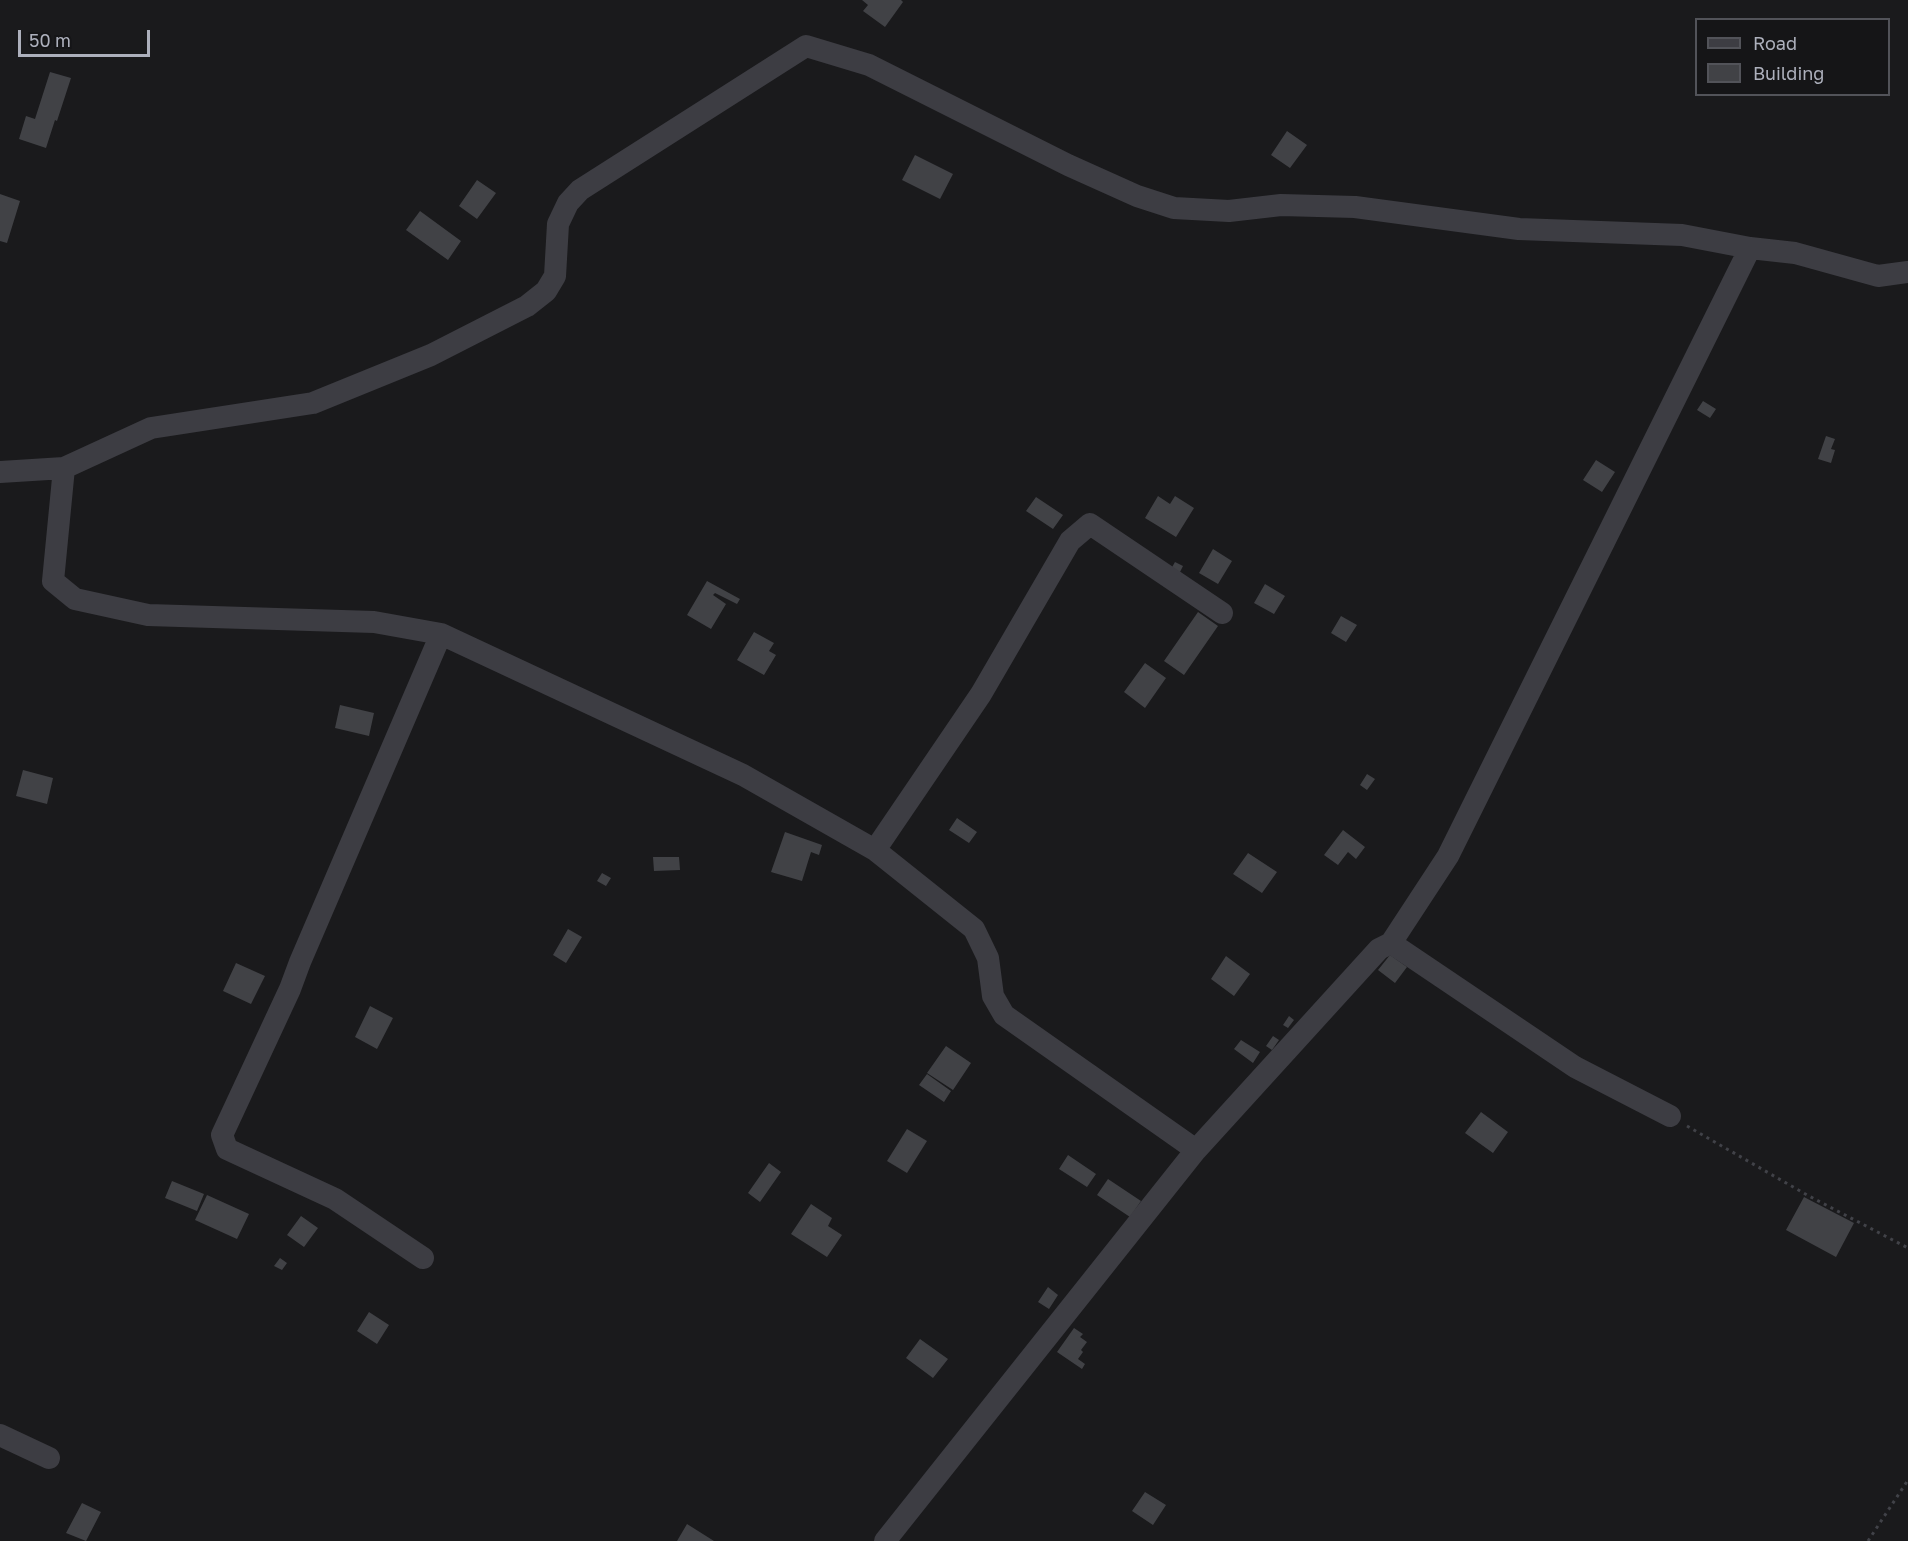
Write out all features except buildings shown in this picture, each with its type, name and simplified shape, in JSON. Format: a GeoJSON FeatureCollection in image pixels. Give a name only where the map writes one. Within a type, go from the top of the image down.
{"type":"FeatureCollection","features":[{"type":"Feature","properties":{"kind":"street"},"geometry":{"type":"LineString","coordinates":[[0,472],[64,468],[151,428],[313,403],[431,354],[527,306],[546,291],[555,276],[558,224],[568,203],[580,190],[806,46],[869,65],[1068,165],[1137,196],[1174,208],[1229,211],[1281,206],[1355,207],[1519,229],[1682,235],[1750,248],[1795,253],[1878,276],[1908,272]]}},
{"type":"Feature","properties":{"kind":"street"},"geometry":{"type":"LineString","coordinates":[[885,1541],[1196,1150],[1380,949],[1391,943],[1448,856],[1750,248]]}},
{"type":"Feature","properties":{"kind":"street"},"geometry":{"type":"LineString","coordinates":[[64,468],[53,581],[75,599],[148,615],[374,622],[441,634],[743,775],[875,850],[974,929],[988,958],[993,996],[1004,1015],[1196,1150]]}},
{"type":"Feature","properties":{"kind":"street"},"geometry":{"type":"LineString","coordinates":[[875,850],[981,694],[1070,540],[1090,524],[1222,613]]}},
{"type":"Feature","properties":{"kind":"street"},"geometry":{"type":"LineString","coordinates":[[423,1258],[335,1199],[227,1149],[222,1135],[290,989],[304,951],[441,634]]}},
{"type":"Feature","properties":{"kind":"street"},"geometry":{"type":"LineString","coordinates":[[1391,943],[1575,1067],[1670,1116]]}},
{"type":"Feature","properties":{"kind":"street"},"geometry":{"type":"LineString","coordinates":[[0,1435],[49,1458]]}},
{"type":"Feature","properties":{"kind":"path"},"geometry":{"type":"LineString","coordinates":[[1670,1116],[1807,1195],[1908,1248]]}},
{"type":"Feature","properties":{"kind":"path"},"geometry":{"type":"LineString","coordinates":[[1868,1541],[1908,1480]]}}]}
